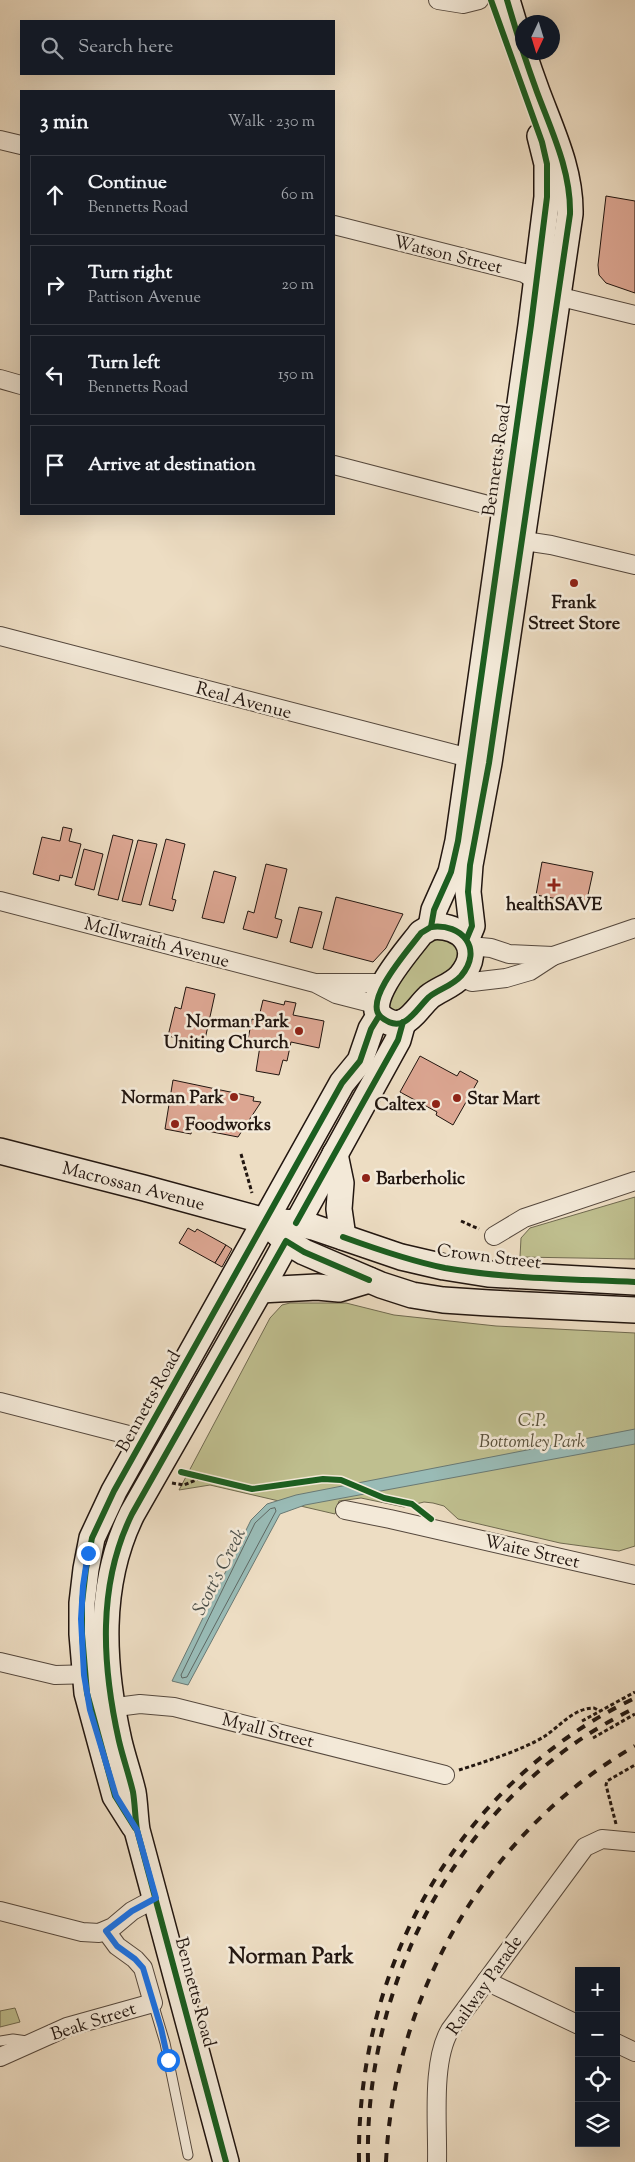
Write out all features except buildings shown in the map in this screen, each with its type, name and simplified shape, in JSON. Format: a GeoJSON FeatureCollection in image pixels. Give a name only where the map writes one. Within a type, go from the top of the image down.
{"type":"FeatureCollection","features":[{"type":"Feature","properties":{"kind":"main road","name":"Bennetts Road"},"geometry":{"type":"LineString","coordinates":[[460,977],[469,960],[468,942],[472,926],[468,879],[479,761],[511,539],[536,279],[547,197],[545,153],[491,0]]}},
{"type":"Feature","properties":{"kind":"main road","name":"Bennetts Road"},"geometry":{"type":"LineString","coordinates":[[507,0],[522,52],[563,162],[568,182],[570,214],[557,295],[514,512]]}},
{"type":"Feature","properties":{"kind":"main road","name":"Bennetts Road"},"geometry":{"type":"LineString","coordinates":[[431,927],[434,910],[445,888],[455,857],[479,761]]}},
{"type":"Feature","properties":{"kind":"main road"},"geometry":{"type":"LineString","coordinates":[[460,977],[451,985],[432,995],[412,1017],[385,1006],[421,933],[431,927],[450,928],[468,942]]}},
{"type":"Feature","properties":{"kind":"main road","name":"Bennetts Road"},"geometry":{"type":"LineString","coordinates":[[96,1674],[112,1568],[123,1532],[183,1421],[260,1290],[398,1040],[385,1006]]}},
{"type":"Feature","properties":{"kind":"main road","name":"Bennetts Road"},"geometry":{"type":"LineString","coordinates":[[226,2162],[137,1830],[116,1796],[82,1603],[88,1553],[97,1524],[342,1083],[360,1061],[372,1030],[385,1006]]}},
{"type":"Feature","properties":{"kind":"main road","name":"Macrossan Avenue"},"geometry":{"type":"LineString","coordinates":[[0,1151],[265,1221]]}},
{"type":"Feature","properties":{"kind":"main road"},"geometry":{"type":"LineString","coordinates":[[335,1154],[341,1183],[339,1210],[343,1237]]}},
{"type":"Feature","properties":{"kind":"main road","name":"Crown Street"},"geometry":{"type":"LineString","coordinates":[[265,1221],[291,1232],[343,1237],[401,1257],[444,1267],[488,1274],[635,1282]]}},
{"type":"Feature","properties":{"kind":"main road","name":"Crown Street"},"geometry":{"type":"LineString","coordinates":[[291,1232],[304,1252],[369,1280],[412,1294],[442,1300],[635,1310]]}},
{"type":"Feature","properties":{"kind":"main road"},"geometry":{"type":"LineString","coordinates":[[260,1290],[317,1287],[339,1289],[369,1280]]}},
{"type":"Feature","properties":{"kind":"street"},"geometry":{"type":"LineString","coordinates":[[438,0],[462,4],[478,0]]}},
{"type":"Feature","properties":{"kind":"street"},"geometry":{"type":"LineString","coordinates":[[0,140],[20,145]]}},
{"type":"Feature","properties":{"kind":"street","name":"Watson Street"},"geometry":{"type":"LineString","coordinates":[[335,225],[517,272],[536,279],[557,295]]}},
{"type":"Feature","properties":{"kind":"street"},"geometry":{"type":"LineString","coordinates":[[557,295],[635,315]]}},
{"type":"Feature","properties":{"kind":"street"},"geometry":{"type":"LineString","coordinates":[[0,379],[20,385]]}},
{"type":"Feature","properties":{"kind":"street"},"geometry":{"type":"LineString","coordinates":[[335,466],[514,512]]}},
{"type":"Feature","properties":{"kind":"street"},"geometry":{"type":"LineString","coordinates":[[511,539],[556,546],[635,565]]}},
{"type":"Feature","properties":{"kind":"street","name":"Real Avenue"},"geometry":{"type":"LineString","coordinates":[[0,636],[479,761]]}},
{"type":"Feature","properties":{"kind":"street","name":"McIlwraith Avenue"},"geometry":{"type":"LineString","coordinates":[[0,901],[315,984],[336,994],[385,1006]]}},
{"type":"Feature","properties":{"kind":"street"},"geometry":{"type":"LineString","coordinates":[[460,977],[472,982],[506,978],[530,971],[553,956],[635,928]]}},
{"type":"Feature","properties":{"kind":"street"},"geometry":{"type":"LineString","coordinates":[[468,942],[509,954],[553,956]]}},
{"type":"Feature","properties":{"kind":"street"},"geometry":{"type":"LineString","coordinates":[[494,1236],[524,1218],[635,1181]]}},
{"type":"Feature","properties":{"kind":"street"},"geometry":{"type":"LineString","coordinates":[[0,1402],[144,1439]]}},
{"type":"Feature","properties":{"kind":"street","name":"Waite Street"},"geometry":{"type":"LineString","coordinates":[[345,1510],[430,1523],[635,1575]]}},
{"type":"Feature","properties":{"kind":"street"},"geometry":{"type":"LineString","coordinates":[[0,1662],[55,1675],[96,1674]]}},
{"type":"Feature","properties":{"kind":"street","name":"Myall Street"},"geometry":{"type":"LineString","coordinates":[[101,1708],[152,1704],[174,1707],[445,1774]]}},
{"type":"Feature","properties":{"kind":"street","name":"Railway Parade"},"geometry":{"type":"LineString","coordinates":[[437,2162],[438,2076],[441,2050],[450,2030],[580,1853],[592,1843],[602,1839],[635,1842]]}},
{"type":"Feature","properties":{"kind":"street"},"geometry":{"type":"LineString","coordinates":[[0,1911],[90,1933],[106,1931],[132,1911],[156,1898]]}},
{"type":"Feature","properties":{"kind":"street"},"geometry":{"type":"LineString","coordinates":[[106,1931],[117,1946],[135,1959],[143,1968],[153,2002]]}},
{"type":"Feature","properties":{"kind":"street"},"geometry":{"type":"LineString","coordinates":[[486,1980],[575,2023]]}},
{"type":"Feature","properties":{"kind":"street","name":"Beak Street"},"geometry":{"type":"LineString","coordinates":[[0,2057],[67,2027],[153,2002]]}},
{"type":"Feature","properties":{"kind":"street"},"geometry":{"type":"LineString","coordinates":[[620,2045],[635,2052]]}},
{"type":"Feature","properties":{"kind":"lane"},"geometry":{"type":"LineString","coordinates":[[153,2002],[165,2043],[188,2155]]}},
{"type":"Feature","properties":{"kind":"lane","name":"Beak Street"},"geometry":{"type":"LineString","coordinates":[[0,2041],[13,2039],[34,2042]]}},
{"type":"Feature","properties":{"kind":"path"},"geometry":{"type":"LineString","coordinates":[[241,1154],[252,1193]]}},
{"type":"Feature","properties":{"kind":"path"},"geometry":{"type":"LineString","coordinates":[[461,1221],[494,1236]]}},
{"type":"Feature","properties":{"kind":"path"},"geometry":{"type":"LineString","coordinates":[[181,1472],[252,1489],[323,1479],[341,1480],[384,1498]]}},
{"type":"Feature","properties":{"kind":"path"},"geometry":{"type":"LineString","coordinates":[[169,1482],[176,1485],[184,1485],[203,1477]]}},
{"type":"Feature","properties":{"kind":"path"},"geometry":{"type":"LineString","coordinates":[[582,1721],[635,1692]]}},
{"type":"Feature","properties":{"kind":"path"},"geometry":{"type":"LineString","coordinates":[[445,1774],[487,1762],[544,1737],[571,1715],[583,1710],[594,1708],[600,1711]]}},
{"type":"Feature","properties":{"kind":"path"},"geometry":{"type":"LineString","coordinates":[[593,1738],[635,1714]]}},
{"type":"Feature","properties":{"kind":"path"},"geometry":{"type":"LineString","coordinates":[[616,1825],[606,1785],[607,1781],[635,1765]]}},
{"type":"Feature","properties":{"kind":"green space"},"geometry":{"type":"Polygon","coordinates":[[[429,937],[456,941],[461,961],[408,1010],[391,1012],[385,995],[429,937]]]}},
{"type":"Feature","properties":{"kind":"green space"},"geometry":{"type":"Polygon","coordinates":[[[635,1197],[635,1259],[520,1257],[521,1238],[530,1228],[635,1197]]]}},
{"type":"Feature","properties":{"kind":"green space","name":"C.P. Bottomley Park"},"geometry":{"type":"Polygon","coordinates":[[[290,1303],[346,1303],[394,1315],[496,1326],[635,1333],[635,1546],[619,1551],[560,1543],[458,1519],[444,1506],[433,1503],[424,1502],[404,1507],[361,1498],[339,1501],[335,1514],[210,1485],[179,1490],[270,1318],[282,1305],[290,1303]]]}},
{"type":"Feature","properties":{"kind":"green space"},"geometry":{"type":"Polygon","coordinates":[[[15,2008],[20,2022],[0,2027],[0,2011],[15,2008]]]}},
{"type":"Feature","properties":{"kind":"water"},"geometry":{"type":"Polygon","coordinates":[[[635,1429],[635,1444],[305,1505],[280,1514],[188,1685],[172,1681],[251,1520],[267,1504],[296,1495],[635,1429]]]}},
{"type":"Feature","properties":{"kind":"railway"},"geometry":{"type":"LineString","coordinates":[[359,2162],[363,2090],[376,2020],[398,1952],[429,1889],[469,1831],[516,1779],[572,1734],[635,1698]]}},
{"type":"Feature","properties":{"kind":"railway"},"geometry":{"type":"LineString","coordinates":[[368,2162],[371,2092],[384,2024],[406,1958],[436,1896],[474,1839],[521,1788],[574,1744],[635,1708]]}},
{"type":"Feature","properties":{"kind":"railway"},"geometry":{"type":"LineString","coordinates":[[386,2162],[393,2099],[407,2038],[429,1979],[458,1923],[493,1871],[535,1823],[582,1781],[635,1746]]}},
{"type":"Feature","properties":{"kind":"cycle path"},"geometry":{"type":"LineString","coordinates":[[431,927],[434,910],[451,872],[458,841],[531,325],[547,197],[547,164],[542,142],[491,0]]}},
{"type":"Feature","properties":{"kind":"cycle path"},"geometry":{"type":"LineString","coordinates":[[467,938],[472,926],[468,892],[470,865],[489,763],[570,214],[567,182],[560,152],[529,69],[507,0]]}},
{"type":"Feature","properties":{"kind":"cycle path"},"geometry":{"type":"LineString","coordinates":[[431,927],[452,929],[466,940],[470,948],[468,966],[461,976],[429,997],[408,1019],[396,1024],[389,1022],[381,1017],[377,1009],[382,987],[398,962],[421,933],[431,927]]}},
{"type":"Feature","properties":{"kind":"cycle path"},"geometry":{"type":"LineString","coordinates":[[135,1828],[115,1796],[87,1693],[82,1634],[82,1603],[92,1538],[114,1491],[342,1083],[360,1061],[371,1029],[379,1016]]}},
{"type":"Feature","properties":{"kind":"cycle path"},"geometry":{"type":"LineString","coordinates":[[296,1223],[398,1040],[403,1022]]}},
{"type":"Feature","properties":{"kind":"cycle path"},"geometry":{"type":"LineString","coordinates":[[343,1237],[406,1258],[469,1272],[635,1282]]}},
{"type":"Feature","properties":{"kind":"cycle path"},"geometry":{"type":"LineString","coordinates":[[226,2162],[137,1830],[133,1792],[119,1741],[109,1683],[106,1654],[108,1597],[121,1541],[132,1514],[286,1241],[304,1252],[369,1280]]}},
{"type":"Feature","properties":{"kind":"cycle path"},"geometry":{"type":"LineString","coordinates":[[181,1472],[252,1489],[323,1479],[341,1480],[384,1498],[412,1504],[431,1519]]}},
{"type":"Feature","properties":{"kind":"place","name":"Frank Street Store"},"geometry":{"type":"Point","coordinates":[574,583]}},
{"type":"Feature","properties":{"kind":"place","name":"healthSAVE"},"geometry":{"type":"Point","coordinates":[554,885]}},
{"type":"Feature","properties":{"kind":"place","name":"Norman Park Uniting Church"},"geometry":{"type":"Point","coordinates":[299,1031]}},
{"type":"Feature","properties":{"kind":"place","name":"Norman Park"},"geometry":{"type":"Point","coordinates":[234,1097]}},
{"type":"Feature","properties":{"kind":"place","name":"Star Mart"},"geometry":{"type":"Point","coordinates":[457,1098]}},
{"type":"Feature","properties":{"kind":"place","name":"Caltex"},"geometry":{"type":"Point","coordinates":[436,1104]}},
{"type":"Feature","properties":{"kind":"place","name":"Foodworks"},"geometry":{"type":"Point","coordinates":[175,1124]}},
{"type":"Feature","properties":{"kind":"place","name":"Barberholic"},"geometry":{"type":"Point","coordinates":[366,1178]}},
{"type":"Feature","properties":{"kind":"district","name":"Norman Park"},"geometry":{"type":"Point","coordinates":[291,1955]}},
{"type":"Feature","properties":{"kind":"route"},"geometry":{"type":"LineString","coordinates":[[88,1553],[81,1619],[84,1675],[90,1710],[116,1796],[137,1830],[156,1898],[132,1911],[106,1931],[112,1941],[122,1951],[140,1963],[143,1968],[161,2028],[168,2060]]}},
{"type":"Feature","properties":{"kind":"water label","name":"Scott's Creek"},"geometry":{"type":"Point","coordinates":[218,1571]}}]}
